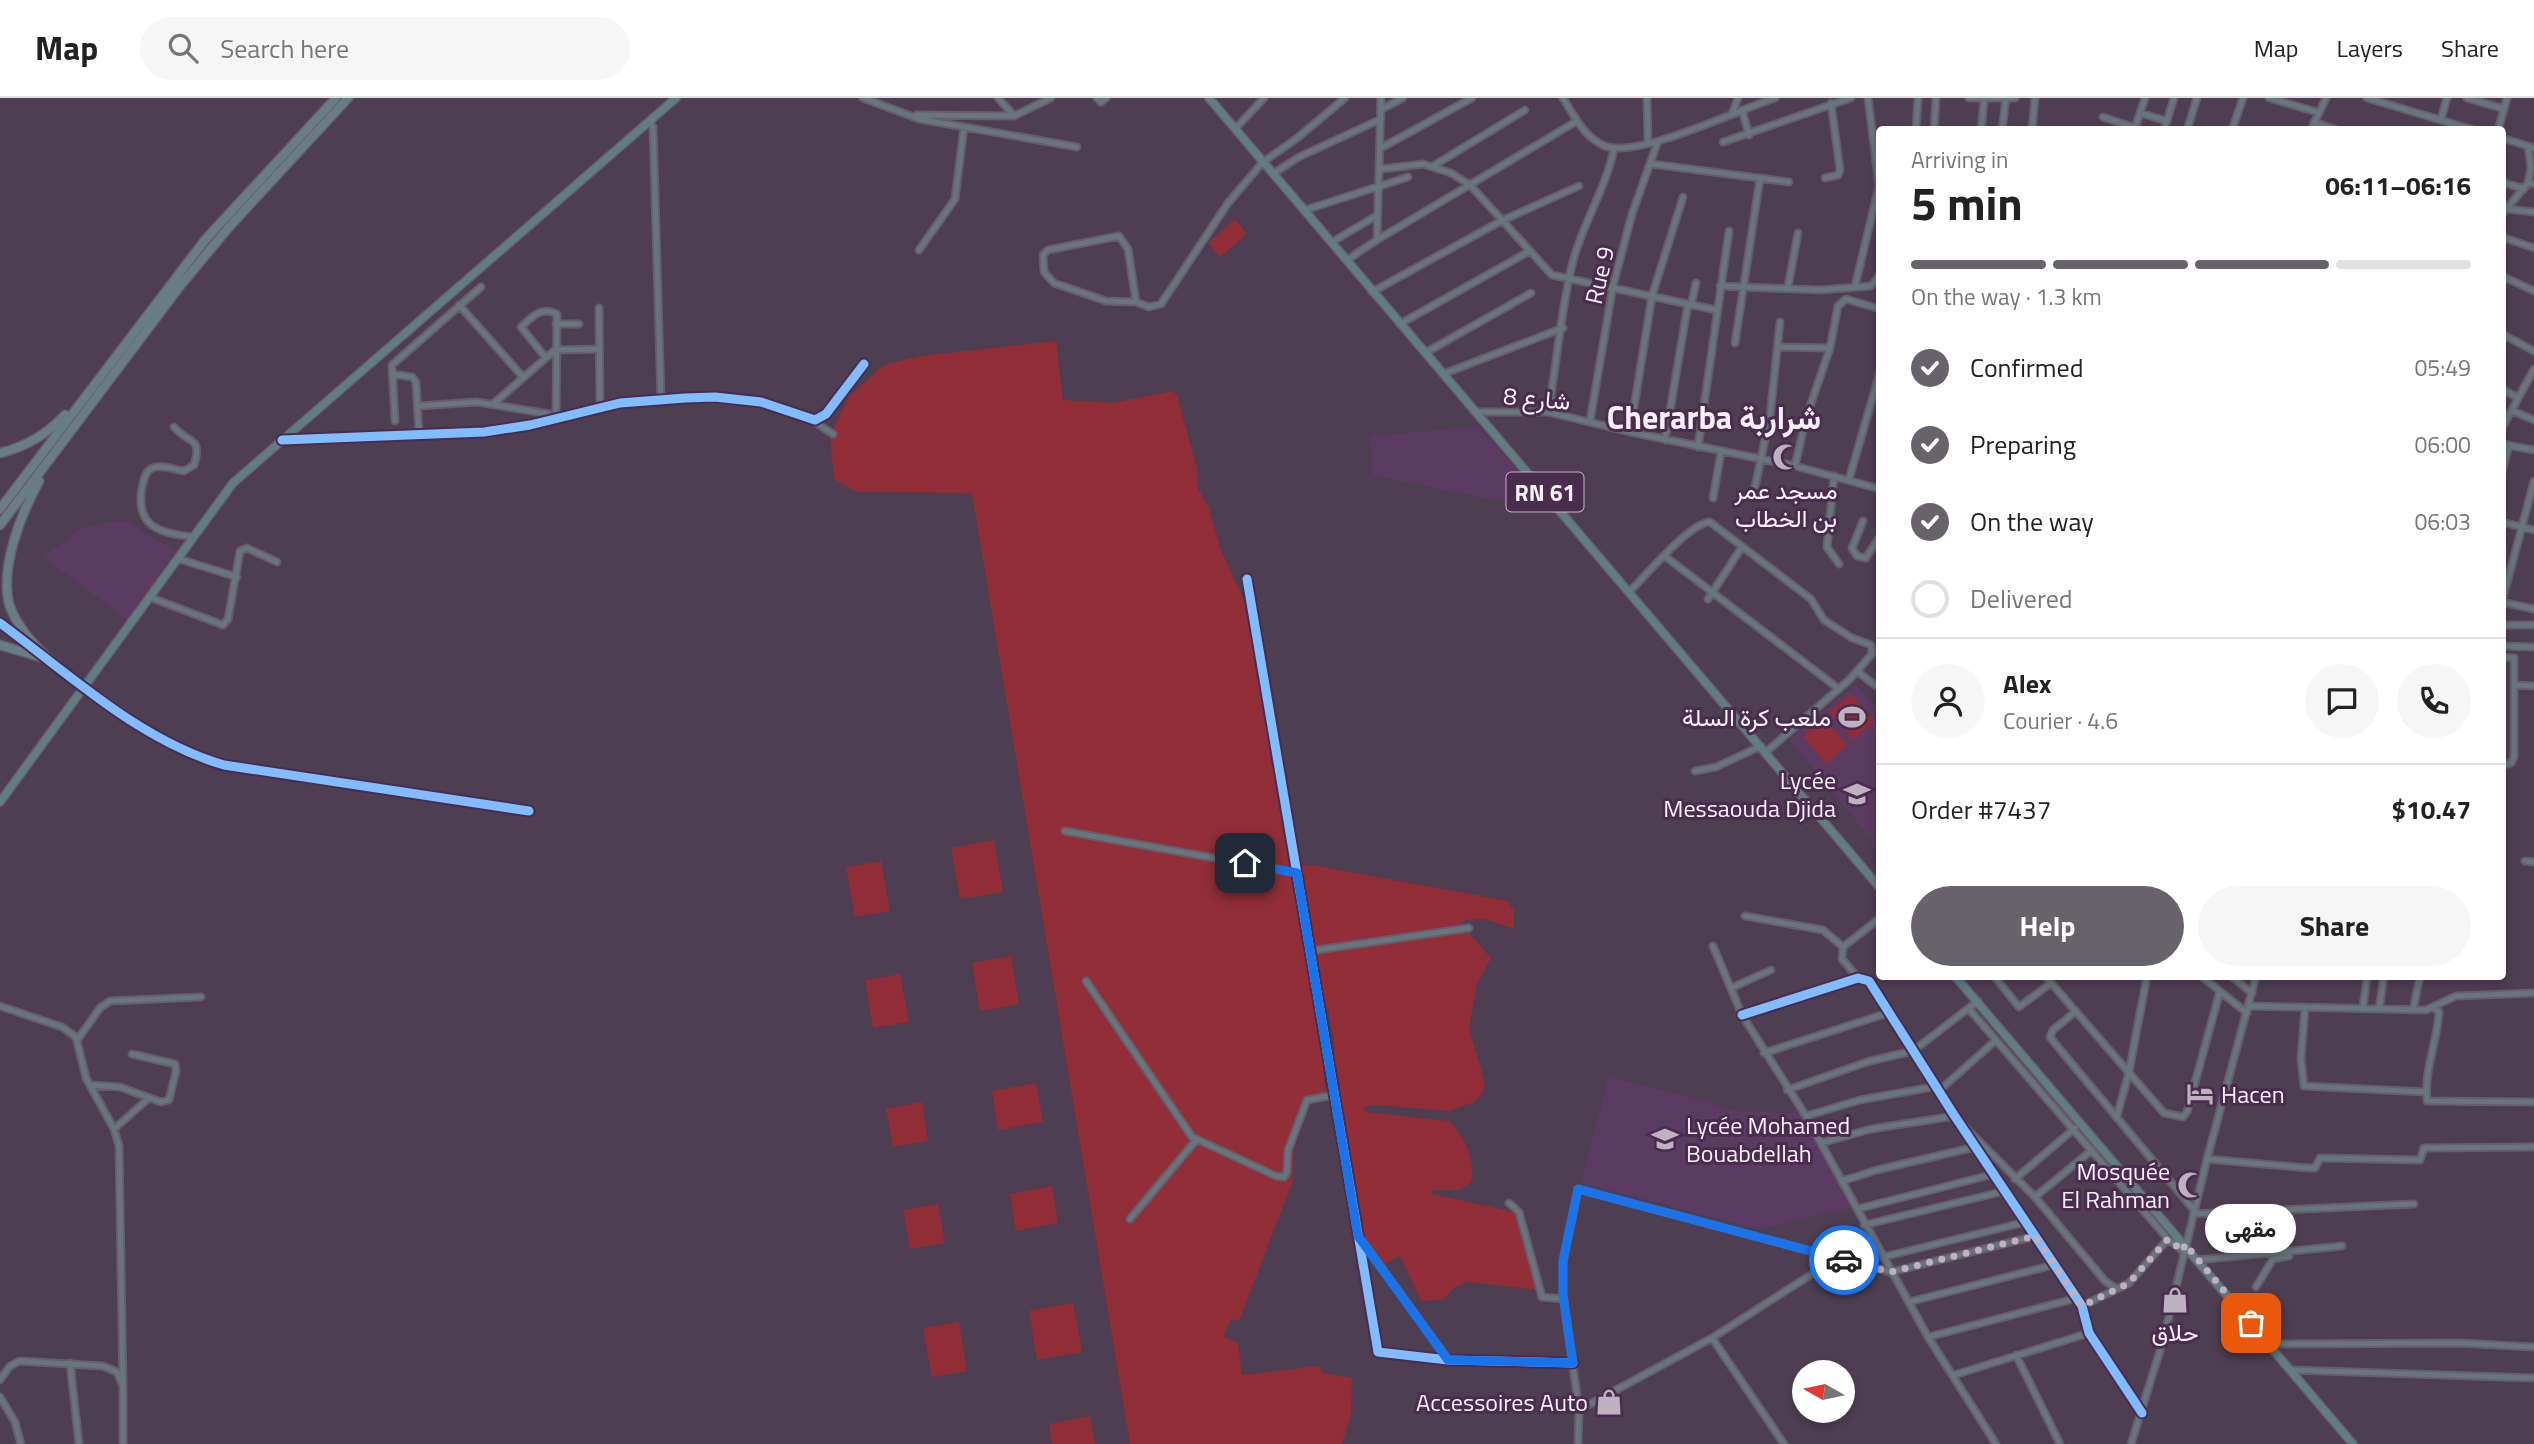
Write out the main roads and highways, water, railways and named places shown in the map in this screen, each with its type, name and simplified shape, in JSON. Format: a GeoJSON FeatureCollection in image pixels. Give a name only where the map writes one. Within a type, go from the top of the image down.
{"type":"FeatureCollection","features":[{"type":"Feature","properties":{"kind":"highway"},"geometry":{"type":"LineString","coordinates":[[0,509],[205,240],[336,98]]}},
{"type":"Feature","properties":{"kind":"highway"},"geometry":{"type":"LineString","coordinates":[[0,525],[180,286],[229,227],[348,98]]}},
{"type":"Feature","properties":{"kind":"highway"},"geometry":{"type":"LineString","coordinates":[[0,453],[28,444],[51,430],[85,396]]}},
{"type":"Feature","properties":{"kind":"highway"},"geometry":{"type":"LineString","coordinates":[[0,645],[50,660],[19,625],[8,603],[5,584],[11,547],[35,488],[52,456]]}},
{"type":"Feature","properties":{"kind":"main road"},"geometry":{"type":"LineString","coordinates":[[0,802],[233,484],[676,98]]}},
{"type":"Feature","properties":{"kind":"main road","name":"RN 61"},"geometry":{"type":"LineString","coordinates":[[1209,98],[1876,883]]}},
{"type":"Feature","properties":{"kind":"main road"},"geometry":{"type":"LineString","coordinates":[[1959,980],[2353,1444]]}},
{"type":"Feature","properties":{"kind":"place","name":"مسجد عمر بن الخطاب"},"geometry":{"type":"Point","coordinates":[1786,457]}},
{"type":"Feature","properties":{"kind":"place","name":"ملعب كرة السلة"},"geometry":{"type":"Point","coordinates":[1852,717]}},
{"type":"Feature","properties":{"kind":"place","name":"Lycée Messaouda Djida"},"geometry":{"type":"Point","coordinates":[1857,794]}},
{"type":"Feature","properties":{"kind":"place","name":"Hacen"},"geometry":{"type":"Point","coordinates":[2200,1094]}},
{"type":"Feature","properties":{"kind":"place","name":"Lycée Mohamed Bouabdellah"},"geometry":{"type":"Point","coordinates":[1665,1139]}},
{"type":"Feature","properties":{"kind":"place","name":"Mosquée El Rahman"},"geometry":{"type":"Point","coordinates":[2191,1185]}},
{"type":"Feature","properties":{"kind":"place","name":"حلاق"},"geometry":{"type":"Point","coordinates":[2175,1300]}},
{"type":"Feature","properties":{"kind":"place","name":"مقهى"},"geometry":{"type":"Point","coordinates":[2251,1323]}},
{"type":"Feature","properties":{"kind":"place","name":"Accessoires Auto"},"geometry":{"type":"Point","coordinates":[1609,1402]}},
{"type":"Feature","properties":{"kind":"district","name":"Cherarba شراربة"},"geometry":{"type":"Point","coordinates":[1714,417]}}]}
